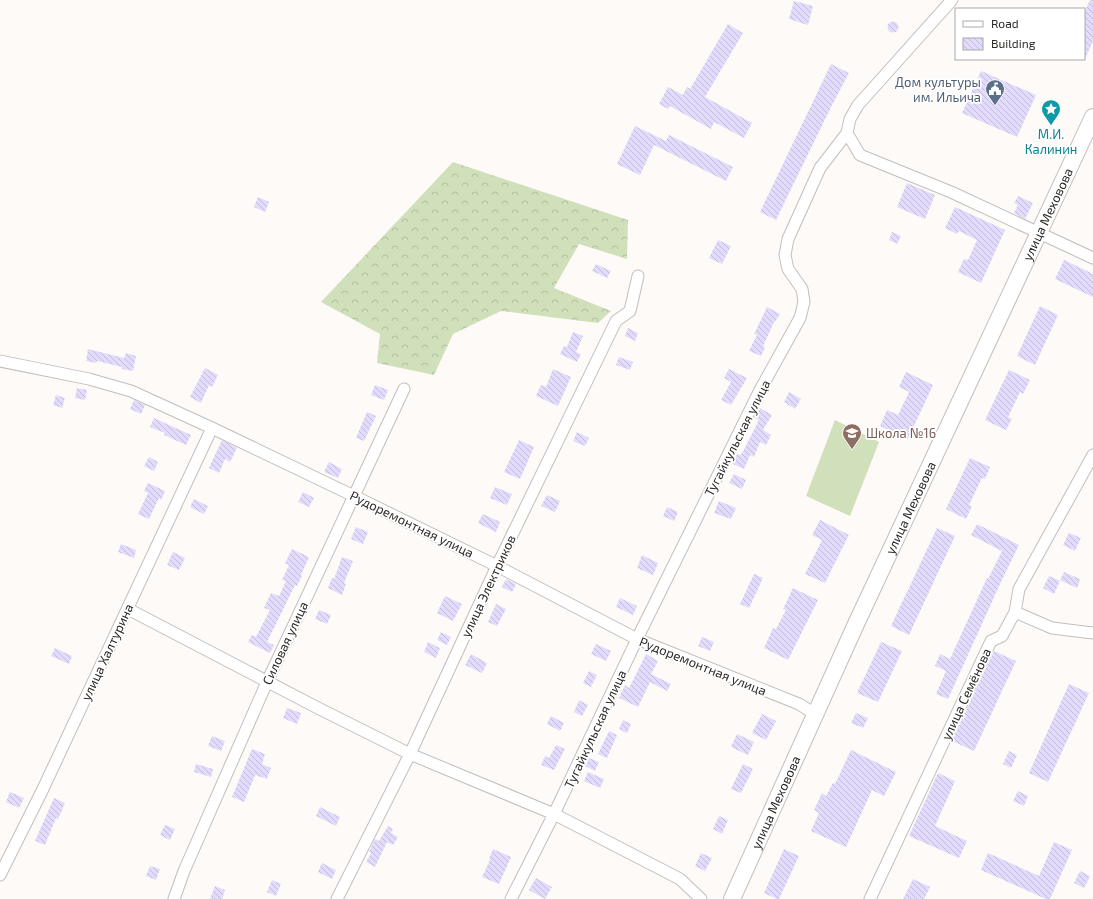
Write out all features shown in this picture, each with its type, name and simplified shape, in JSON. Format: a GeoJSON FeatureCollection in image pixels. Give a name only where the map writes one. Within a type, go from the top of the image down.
{"type":"FeatureCollection","features":[{"type":"Feature","properties":{"kind":"street","name":"Тугайкульская улица"},"geometry":{"type":"LineString","coordinates":[[511,899],[554,814],[637,639],[760,390],[800,318],[804,302],[802,289],[788,269],[785,255],[788,239],[820,168],[847,132],[850,119],[858,105],[952,0]]}},
{"type":"Feature","properties":{"kind":"street","name":"улица Меховова"},"geometry":{"type":"LineString","coordinates":[[732,899],[815,714],[1093,117]]}},
{"type":"Feature","properties":{"kind":"street"},"geometry":{"type":"LineString","coordinates":[[847,132],[860,156],[950,192],[1093,258]]}},
{"type":"Feature","properties":{"kind":"street","name":"улица Электриков"},"geometry":{"type":"LineString","coordinates":[[337,899],[410,754],[497,566],[616,321],[630,311],[638,276]]}},
{"type":"Feature","properties":{"kind":"street","name":"Рудоремонтная улица"},"geometry":{"type":"LineString","coordinates":[[0,361],[89,379],[131,391],[212,428],[497,566],[637,639],[799,704],[815,714]]}},
{"type":"Feature","properties":{"kind":"street","name":"Силовая улица"},"geometry":{"type":"LineString","coordinates":[[174,899],[184,871],[267,682],[404,389]]}},
{"type":"Feature","properties":{"kind":"street","name":"улица Халтурина"},"geometry":{"type":"LineString","coordinates":[[0,875],[42,791],[212,428]]}},
{"type":"Feature","properties":{"kind":"street","name":"улица Семёнова"},"geometry":{"type":"LineString","coordinates":[[870,899],[991,641],[1002,636],[1015,612],[1018,589],[1093,455]]}},
{"type":"Feature","properties":{"kind":"street"},"geometry":{"type":"LineString","coordinates":[[128,609],[267,682],[410,754],[554,814],[680,879],[701,899]]}},
{"type":"Feature","properties":{"kind":"street"},"geometry":{"type":"LineString","coordinates":[[1015,612],[1052,628],[1093,633]]}},
{"type":"Feature","properties":{"kind":"green space"},"geometry":{"type":"Polygon","coordinates":[[[453,162],[628,220],[627,259],[579,244],[554,288],[611,311],[598,323],[501,311],[453,334],[434,375],[377,363],[380,334],[321,302],[453,162]]]}},
{"type":"Feature","properties":{"kind":"green space"},"geometry":{"type":"Polygon","coordinates":[[[835,420],[879,442],[850,516],[806,496],[835,420]]]}},
{"type":"Feature","properties":{"kind":"building"},"geometry":{"type":"Polygon","coordinates":[[[1090,0],[1093,0],[1093,41],[1085,59],[1085,11],[1090,0]]]}},
{"type":"Feature","properties":{"kind":"building"},"geometry":{"type":"Polygon","coordinates":[[[794,1],[813,6],[808,25],[789,19],[794,1]]]}},
{"type":"Feature","properties":{"kind":"building"},"geometry":{"type":"Polygon","coordinates":[[[893,21],[897,23],[899,27],[897,31],[893,33],[889,31],[887,27],[889,23],[893,21]]]}},
{"type":"Feature","properties":{"kind":"building"},"geometry":{"type":"Polygon","coordinates":[[[728,24],[743,33],[705,97],[752,123],[744,138],[714,122],[711,129],[670,106],[668,109],[659,104],[668,87],[683,95],[687,87],[690,89],[728,24]]]}},
{"type":"Feature","properties":{"kind":"building"},"geometry":{"type":"Polygon","coordinates":[[[831,64],[849,73],[776,220],[760,212],[831,64]]]}},
{"type":"Feature","properties":{"kind":"building"},"geometry":{"type":"Polygon","coordinates":[[[981,71],[1036,95],[1017,137],[962,113],[981,71]]]}},
{"type":"Feature","properties":{"kind":"building"},"geometry":{"type":"Polygon","coordinates":[[[635,126],[666,141],[669,135],[733,167],[726,181],[654,145],[640,175],[617,164],[635,126]]]}},
{"type":"Feature","properties":{"kind":"building"},"geometry":{"type":"Polygon","coordinates":[[[907,183],[935,195],[925,219],[897,207],[907,183]]]}},
{"type":"Feature","properties":{"kind":"building"},"geometry":{"type":"Polygon","coordinates":[[[1018,196],[1033,203],[1025,219],[1014,213],[1018,205],[1014,203],[1018,196]]]}},
{"type":"Feature","properties":{"kind":"building"},"geometry":{"type":"Polygon","coordinates":[[[258,197],[269,202],[265,212],[254,207],[258,197]]]}},
{"type":"Feature","properties":{"kind":"building"},"geometry":{"type":"Polygon","coordinates":[[[955,207],[1005,230],[981,283],[958,272],[964,259],[968,260],[977,240],[959,231],[957,234],[945,228],[955,207]]]}},
{"type":"Feature","properties":{"kind":"building"},"geometry":{"type":"Polygon","coordinates":[[[892,232],[901,236],[897,244],[889,240],[892,232]]]}},
{"type":"Feature","properties":{"kind":"building"},"geometry":{"type":"Polygon","coordinates":[[[718,240],[731,246],[722,264],[709,258],[718,240]]]}},
{"type":"Feature","properties":{"kind":"building"},"geometry":{"type":"Polygon","coordinates":[[[1064,260],[1093,274],[1093,297],[1055,279],[1064,260]]]}},
{"type":"Feature","properties":{"kind":"building"},"geometry":{"type":"Polygon","coordinates":[[[596,264],[611,271],[607,278],[592,271],[596,264]]]}},
{"type":"Feature","properties":{"kind":"building"},"geometry":{"type":"Polygon","coordinates":[[[1040,306],[1058,315],[1035,365],[1017,356],[1040,306]]]}},
{"type":"Feature","properties":{"kind":"building"},"geometry":{"type":"Polygon","coordinates":[[[767,307],[780,314],[774,322],[763,346],[765,347],[761,356],[749,351],[757,335],[754,334],[767,307]]]}},
{"type":"Feature","properties":{"kind":"building"},"geometry":{"type":"Polygon","coordinates":[[[628,328],[638,333],[635,341],[625,336],[628,328]]]}},
{"type":"Feature","properties":{"kind":"building"},"geometry":{"type":"Polygon","coordinates":[[[573,332],[583,336],[576,352],[581,354],[577,362],[560,354],[564,346],[567,347],[573,332]]]}},
{"type":"Feature","properties":{"kind":"building"},"geometry":{"type":"Polygon","coordinates":[[[88,349],[124,358],[126,353],[136,356],[133,371],[97,361],[96,363],[86,361],[88,349]]]}},
{"type":"Feature","properties":{"kind":"building"},"geometry":{"type":"Polygon","coordinates":[[[619,357],[633,362],[630,370],[616,365],[619,357]]]}},
{"type":"Feature","properties":{"kind":"building"},"geometry":{"type":"Polygon","coordinates":[[[205,368],[218,375],[212,387],[209,385],[201,403],[190,397],[205,368]]]}},
{"type":"Feature","properties":{"kind":"building"},"geometry":{"type":"Polygon","coordinates":[[[553,369],[571,377],[558,406],[536,396],[541,385],[546,387],[553,369]]]}},
{"type":"Feature","properties":{"kind":"building"},"geometry":{"type":"Polygon","coordinates":[[[729,369],[747,378],[731,405],[721,400],[731,382],[724,378],[729,369]]]}},
{"type":"Feature","properties":{"kind":"building"},"geometry":{"type":"Polygon","coordinates":[[[1009,370],[1030,380],[1023,394],[1020,392],[1008,417],[1012,419],[1006,430],[985,420],[1009,370]]]}},
{"type":"Feature","properties":{"kind":"building"},"geometry":{"type":"Polygon","coordinates":[[[906,372],[933,385],[908,439],[880,426],[887,410],[898,415],[909,392],[899,387],[906,372]]]}},
{"type":"Feature","properties":{"kind":"building"},"geometry":{"type":"Polygon","coordinates":[[[375,385],[388,390],[384,400],[371,395],[375,385]]]}},
{"type":"Feature","properties":{"kind":"building"},"geometry":{"type":"Polygon","coordinates":[[[77,388],[87,390],[85,400],[75,398],[77,388]]]}},
{"type":"Feature","properties":{"kind":"building"},"geometry":{"type":"Polygon","coordinates":[[[789,392],[801,399],[795,409],[784,402],[789,392]]]}},
{"type":"Feature","properties":{"kind":"building"},"geometry":{"type":"Polygon","coordinates":[[[56,395],[65,398],[62,408],[53,405],[56,395]]]}},
{"type":"Feature","properties":{"kind":"building"},"geometry":{"type":"Polygon","coordinates":[[[134,400],[145,405],[141,414],[130,409],[134,400]]]}},
{"type":"Feature","properties":{"kind":"building"},"geometry":{"type":"Polygon","coordinates":[[[760,408],[772,415],[763,430],[771,435],[766,445],[760,442],[754,457],[750,455],[744,469],[733,464],[737,454],[741,455],[759,420],[754,417],[760,408]]]}},
{"type":"Feature","properties":{"kind":"building"},"geometry":{"type":"Polygon","coordinates":[[[367,412],[376,416],[364,441],[356,438],[367,412]]]}},
{"type":"Feature","properties":{"kind":"building"},"geometry":{"type":"Polygon","coordinates":[[[154,418],[191,435],[186,445],[164,435],[165,433],[150,427],[154,418]]]}},
{"type":"Feature","properties":{"kind":"building"},"geometry":{"type":"Polygon","coordinates":[[[577,432],[589,438],[585,446],[573,441],[577,432]]]}},
{"type":"Feature","properties":{"kind":"building"},"geometry":{"type":"Polygon","coordinates":[[[222,440],[237,448],[230,462],[225,459],[219,473],[209,468],[222,440]]]}},
{"type":"Feature","properties":{"kind":"building"},"geometry":{"type":"Polygon","coordinates":[[[519,440],[534,447],[520,479],[504,472],[519,440]]]}},
{"type":"Feature","properties":{"kind":"building"},"geometry":{"type":"Polygon","coordinates":[[[149,457],[158,462],[154,471],[144,466],[149,457]]]}},
{"type":"Feature","properties":{"kind":"building"},"geometry":{"type":"Polygon","coordinates":[[[970,458],[990,467],[985,479],[982,478],[969,505],[972,506],[966,519],[946,509],[970,458]]]}},
{"type":"Feature","properties":{"kind":"building"},"geometry":{"type":"Polygon","coordinates":[[[329,462],[342,469],[338,478],[324,472],[329,462]]]}},
{"type":"Feature","properties":{"kind":"building"},"geometry":{"type":"Polygon","coordinates":[[[734,474],[746,480],[742,489],[729,483],[734,474]]]}},
{"type":"Feature","properties":{"kind":"building"},"geometry":{"type":"Polygon","coordinates":[[[148,483],[165,491],[161,500],[159,498],[149,519],[138,514],[148,493],[144,491],[148,483]]]}},
{"type":"Feature","properties":{"kind":"building"},"geometry":{"type":"Polygon","coordinates":[[[495,487],[512,494],[507,505],[490,498],[495,487]]]}},
{"type":"Feature","properties":{"kind":"building"},"geometry":{"type":"Polygon","coordinates":[[[303,492],[314,498],[309,507],[298,502],[303,492]]]}},
{"type":"Feature","properties":{"kind":"building"},"geometry":{"type":"Polygon","coordinates":[[[547,495],[560,501],[555,512],[541,506],[547,495]]]}},
{"type":"Feature","properties":{"kind":"building"},"geometry":{"type":"Polygon","coordinates":[[[194,499],[208,506],[204,514],[190,507],[194,499]]]}},
{"type":"Feature","properties":{"kind":"building"},"geometry":{"type":"Polygon","coordinates":[[[719,501],[736,508],[731,519],[714,513],[719,501]]]}},
{"type":"Feature","properties":{"kind":"building"},"geometry":{"type":"Polygon","coordinates":[[[667,507],[678,512],[674,521],[663,516],[667,507]]]}},
{"type":"Feature","properties":{"kind":"building"},"geometry":{"type":"Polygon","coordinates":[[[483,514],[500,522],[496,532],[478,523],[483,514]]]}},
{"type":"Feature","properties":{"kind":"building"},"geometry":{"type":"Polygon","coordinates":[[[820,520],[849,535],[825,583],[805,574],[822,540],[812,535],[820,520]]]}},
{"type":"Feature","properties":{"kind":"building"},"geometry":{"type":"Polygon","coordinates":[[[977,524],[1019,545],[948,699],[936,694],[946,671],[935,666],[940,654],[950,659],[987,578],[988,579],[1002,551],[971,535],[977,524]]]}},
{"type":"Feature","properties":{"kind":"building"},"geometry":{"type":"Polygon","coordinates":[[[356,527],[368,532],[363,544],[351,539],[356,527]]]}},
{"type":"Feature","properties":{"kind":"building"},"geometry":{"type":"Polygon","coordinates":[[[937,528],[955,536],[909,635],[891,626],[937,528]]]}},
{"type":"Feature","properties":{"kind":"building"},"geometry":{"type":"Polygon","coordinates":[[[1069,533],[1081,538],[1075,551],[1063,545],[1069,533]]]}},
{"type":"Feature","properties":{"kind":"building"},"geometry":{"type":"Polygon","coordinates":[[[121,544],[136,550],[134,558],[118,552],[121,544]]]}},
{"type":"Feature","properties":{"kind":"building"},"geometry":{"type":"Polygon","coordinates":[[[292,549],[309,557],[301,575],[302,576],[297,586],[295,585],[267,642],[274,645],[270,653],[248,642],[252,635],[256,637],[270,610],[264,608],[271,593],[279,596],[286,581],[282,580],[289,565],[285,563],[292,549]]]}},
{"type":"Feature","properties":{"kind":"building"},"geometry":{"type":"Polygon","coordinates":[[[173,552],[185,558],[179,570],[167,565],[173,552]]]}},
{"type":"Feature","properties":{"kind":"building"},"geometry":{"type":"Polygon","coordinates":[[[642,555],[658,563],[653,575],[637,568],[642,555]]]}},
{"type":"Feature","properties":{"kind":"building"},"geometry":{"type":"Polygon","coordinates":[[[342,557],[353,561],[344,583],[346,584],[342,595],[328,588],[332,578],[334,579],[342,557]]]}},
{"type":"Feature","properties":{"kind":"building"},"geometry":{"type":"Polygon","coordinates":[[[1064,572],[1080,579],[1077,588],[1060,580],[1064,572]]]}},
{"type":"Feature","properties":{"kind":"building"},"geometry":{"type":"Polygon","coordinates":[[[754,574],[763,578],[749,608],[740,604],[754,574]]]}},
{"type":"Feature","properties":{"kind":"building"},"geometry":{"type":"Polygon","coordinates":[[[1049,576],[1060,581],[1054,594],[1043,588],[1049,576]]]}},
{"type":"Feature","properties":{"kind":"building"},"geometry":{"type":"Polygon","coordinates":[[[506,579],[516,584],[512,592],[502,587],[506,579]]]}},
{"type":"Feature","properties":{"kind":"building"},"geometry":{"type":"Polygon","coordinates":[[[793,588],[818,600],[788,660],[764,648],[773,628],[776,629],[786,610],[783,609],[793,588]]]}},
{"type":"Feature","properties":{"kind":"building"},"geometry":{"type":"Polygon","coordinates":[[[445,596],[462,604],[453,621],[437,613],[445,596]]]}},
{"type":"Feature","properties":{"kind":"building"},"geometry":{"type":"Polygon","coordinates":[[[620,598],[637,606],[633,615],[616,607],[620,598]]]}},
{"type":"Feature","properties":{"kind":"building"},"geometry":{"type":"Polygon","coordinates":[[[496,604],[506,609],[497,626],[488,622],[496,604]]]}},
{"type":"Feature","properties":{"kind":"building"},"geometry":{"type":"Polygon","coordinates":[[[319,610],[331,615],[327,624],[315,619],[319,610]]]}},
{"type":"Feature","properties":{"kind":"building"},"geometry":{"type":"Polygon","coordinates":[[[441,632],[451,637],[447,645],[437,640],[441,632]]]}},
{"type":"Feature","properties":{"kind":"building"},"geometry":{"type":"Polygon","coordinates":[[[702,637],[714,642],[710,651],[698,646],[702,637]]]}},
{"type":"Feature","properties":{"kind":"building"},"geometry":{"type":"Polygon","coordinates":[[[428,642],[440,648],[436,658],[424,652],[428,642]]]}},
{"type":"Feature","properties":{"kind":"building"},"geometry":{"type":"Polygon","coordinates":[[[881,642],[902,651],[878,702],[857,693],[881,642]]]}},
{"type":"Feature","properties":{"kind":"building"},"geometry":{"type":"Polygon","coordinates":[[[596,644],[611,651],[606,661],[591,654],[596,644]]]}},
{"type":"Feature","properties":{"kind":"building"},"geometry":{"type":"Polygon","coordinates":[[[55,648],[72,656],[69,664],[51,656],[55,648]]]}},
{"type":"Feature","properties":{"kind":"building"},"geometry":{"type":"Polygon","coordinates":[[[994,651],[1016,661],[974,751],[952,741],[994,651]]]}},
{"type":"Feature","properties":{"kind":"building"},"geometry":{"type":"Polygon","coordinates":[[[471,654],[487,663],[482,673],[465,665],[471,654]]]}},
{"type":"Feature","properties":{"kind":"building"},"geometry":{"type":"Polygon","coordinates":[[[646,654],[658,661],[651,674],[671,684],[667,691],[650,682],[638,707],[619,698],[625,685],[629,688],[646,654]]]}},
{"type":"Feature","properties":{"kind":"building"},"geometry":{"type":"Polygon","coordinates":[[[589,671],[597,675],[591,687],[583,683],[589,671]]]}},
{"type":"Feature","properties":{"kind":"building"},"geometry":{"type":"Polygon","coordinates":[[[1069,684],[1089,693],[1048,782],[1029,773],[1069,684]]]}},
{"type":"Feature","properties":{"kind":"building"},"geometry":{"type":"Polygon","coordinates":[[[579,700],[588,705],[582,716],[574,712],[579,700]]]}},
{"type":"Feature","properties":{"kind":"building"},"geometry":{"type":"Polygon","coordinates":[[[287,708],[301,713],[297,724],[283,718],[287,708]]]}},
{"type":"Feature","properties":{"kind":"building"},"geometry":{"type":"Polygon","coordinates":[[[856,713],[868,718],[863,728],[851,723],[856,713]]]}},
{"type":"Feature","properties":{"kind":"building"},"geometry":{"type":"Polygon","coordinates":[[[762,714],[776,721],[766,740],[752,733],[762,714]]]}},
{"type":"Feature","properties":{"kind":"building"},"geometry":{"type":"Polygon","coordinates":[[[551,716],[564,723],[560,731],[547,724],[551,716]]]}},
{"type":"Feature","properties":{"kind":"building"},"geometry":{"type":"Polygon","coordinates":[[[623,720],[631,724],[627,733],[619,729],[623,720]]]}},
{"type":"Feature","properties":{"kind":"building"},"geometry":{"type":"Polygon","coordinates":[[[609,731],[617,735],[607,758],[598,754],[609,731]]]}},
{"type":"Feature","properties":{"kind":"building"},"geometry":{"type":"Polygon","coordinates":[[[737,734],[754,742],[748,755],[731,747],[737,734]]]}},
{"type":"Feature","properties":{"kind":"building"},"geometry":{"type":"Polygon","coordinates":[[[212,736],[225,741],[221,751],[208,746],[212,736]]]}},
{"type":"Feature","properties":{"kind":"building"},"geometry":{"type":"Polygon","coordinates":[[[556,745],[565,749],[554,770],[541,765],[545,756],[549,758],[556,745]]]}},
{"type":"Feature","properties":{"kind":"building"},"geometry":{"type":"Polygon","coordinates":[[[252,749],[265,754],[262,764],[271,768],[267,779],[255,775],[244,802],[232,797],[252,749]]]}},
{"type":"Feature","properties":{"kind":"building"},"geometry":{"type":"Polygon","coordinates":[[[851,750],[896,772],[884,796],[872,790],[846,847],[811,831],[819,813],[814,810],[822,793],[826,796],[833,783],[835,784],[851,750]]]}},
{"type":"Feature","properties":{"kind":"building"},"geometry":{"type":"Polygon","coordinates":[[[1009,751],[1017,755],[1011,768],[1003,764],[1009,751]]]}},
{"type":"Feature","properties":{"kind":"building"},"geometry":{"type":"Polygon","coordinates":[[[589,758],[599,762],[595,771],[585,766],[589,758]]]}},
{"type":"Feature","properties":{"kind":"building"},"geometry":{"type":"Polygon","coordinates":[[[196,764],[213,769],[211,777],[194,772],[196,764]]]}},
{"type":"Feature","properties":{"kind":"building"},"geometry":{"type":"Polygon","coordinates":[[[743,764],[753,769],[741,793],[731,789],[743,764]]]}},
{"type":"Feature","properties":{"kind":"building"},"geometry":{"type":"Polygon","coordinates":[[[588,772],[604,779],[600,788],[584,781],[588,772]]]}},
{"type":"Feature","properties":{"kind":"building"},"geometry":{"type":"Polygon","coordinates":[[[938,773],[955,781],[935,826],[967,841],[959,858],[909,836],[938,773]]]}},
{"type":"Feature","properties":{"kind":"building"},"geometry":{"type":"Polygon","coordinates":[[[1018,791],[1028,796],[1024,806],[1013,801],[1018,791]]]}},
{"type":"Feature","properties":{"kind":"building"},"geometry":{"type":"Polygon","coordinates":[[[10,792],[24,798],[19,808],[6,802],[10,792]]]}},
{"type":"Feature","properties":{"kind":"building"},"geometry":{"type":"Polygon","coordinates":[[[54,798],[65,803],[58,819],[56,818],[45,845],[35,841],[54,798]]]}},
{"type":"Feature","properties":{"kind":"building"},"geometry":{"type":"Polygon","coordinates":[[[320,807],[340,817],[336,826],[316,816],[320,807]]]}},
{"type":"Feature","properties":{"kind":"building"},"geometry":{"type":"Polygon","coordinates":[[[719,816],[728,820],[722,834],[713,829],[719,816]]]}},
{"type":"Feature","properties":{"kind":"building"},"geometry":{"type":"Polygon","coordinates":[[[165,825],[175,829],[170,840],[160,835],[165,825]]]}},
{"type":"Feature","properties":{"kind":"building"},"geometry":{"type":"Polygon","coordinates":[[[388,826],[393,829],[391,833],[398,837],[393,845],[387,842],[375,867],[366,862],[371,853],[369,852],[375,839],[379,841],[388,826]]]}},
{"type":"Feature","properties":{"kind":"building"},"geometry":{"type":"Polygon","coordinates":[[[1054,842],[1072,850],[1050,899],[1046,899],[981,870],[988,853],[1039,876],[1054,842]]]}},
{"type":"Feature","properties":{"kind":"building"},"geometry":{"type":"Polygon","coordinates":[[[493,849],[511,857],[499,884],[482,877],[490,860],[489,859],[493,849]]]}},
{"type":"Feature","properties":{"kind":"building"},"geometry":{"type":"Polygon","coordinates":[[[784,849],[799,856],[779,899],[777,899],[764,893],[784,849]]]}},
{"type":"Feature","properties":{"kind":"building"},"geometry":{"type":"Polygon","coordinates":[[[701,853],[712,858],[705,871],[695,866],[701,853]]]}},
{"type":"Feature","properties":{"kind":"building"},"geometry":{"type":"Polygon","coordinates":[[[322,863],[336,870],[332,879],[318,872],[322,863]]]}},
{"type":"Feature","properties":{"kind":"building"},"geometry":{"type":"Polygon","coordinates":[[[150,866],[160,869],[156,880],[146,876],[150,866]]]}},
{"type":"Feature","properties":{"kind":"building"},"geometry":{"type":"Polygon","coordinates":[[[1080,871],[1090,876],[1084,888],[1074,883],[1080,871]]]}},
{"type":"Feature","properties":{"kind":"building"},"geometry":{"type":"Polygon","coordinates":[[[536,878],[552,887],[545,899],[529,890],[536,878]]]}},
{"type":"Feature","properties":{"kind":"building"},"geometry":{"type":"Polygon","coordinates":[[[913,879],[930,887],[924,899],[903,899],[913,879]]]}},
{"type":"Feature","properties":{"kind":"building"},"geometry":{"type":"Polygon","coordinates":[[[272,880],[281,884],[276,896],[267,892],[272,880]]]}},
{"type":"Feature","properties":{"kind":"building"},"geometry":{"type":"Polygon","coordinates":[[[215,886],[225,890],[222,899],[210,899],[215,886]]]}},
{"type":"Feature","properties":{"kind":"place","name":"Дом культуры им. Ильича"},"geometry":{"type":"Point","coordinates":[995,106]}},
{"type":"Feature","properties":{"kind":"place","name":"М.И. Калинин"},"geometry":{"type":"Point","coordinates":[1051,126]}},
{"type":"Feature","properties":{"kind":"place","name":"Школа №16"},"geometry":{"type":"Point","coordinates":[852,450]}}]}
